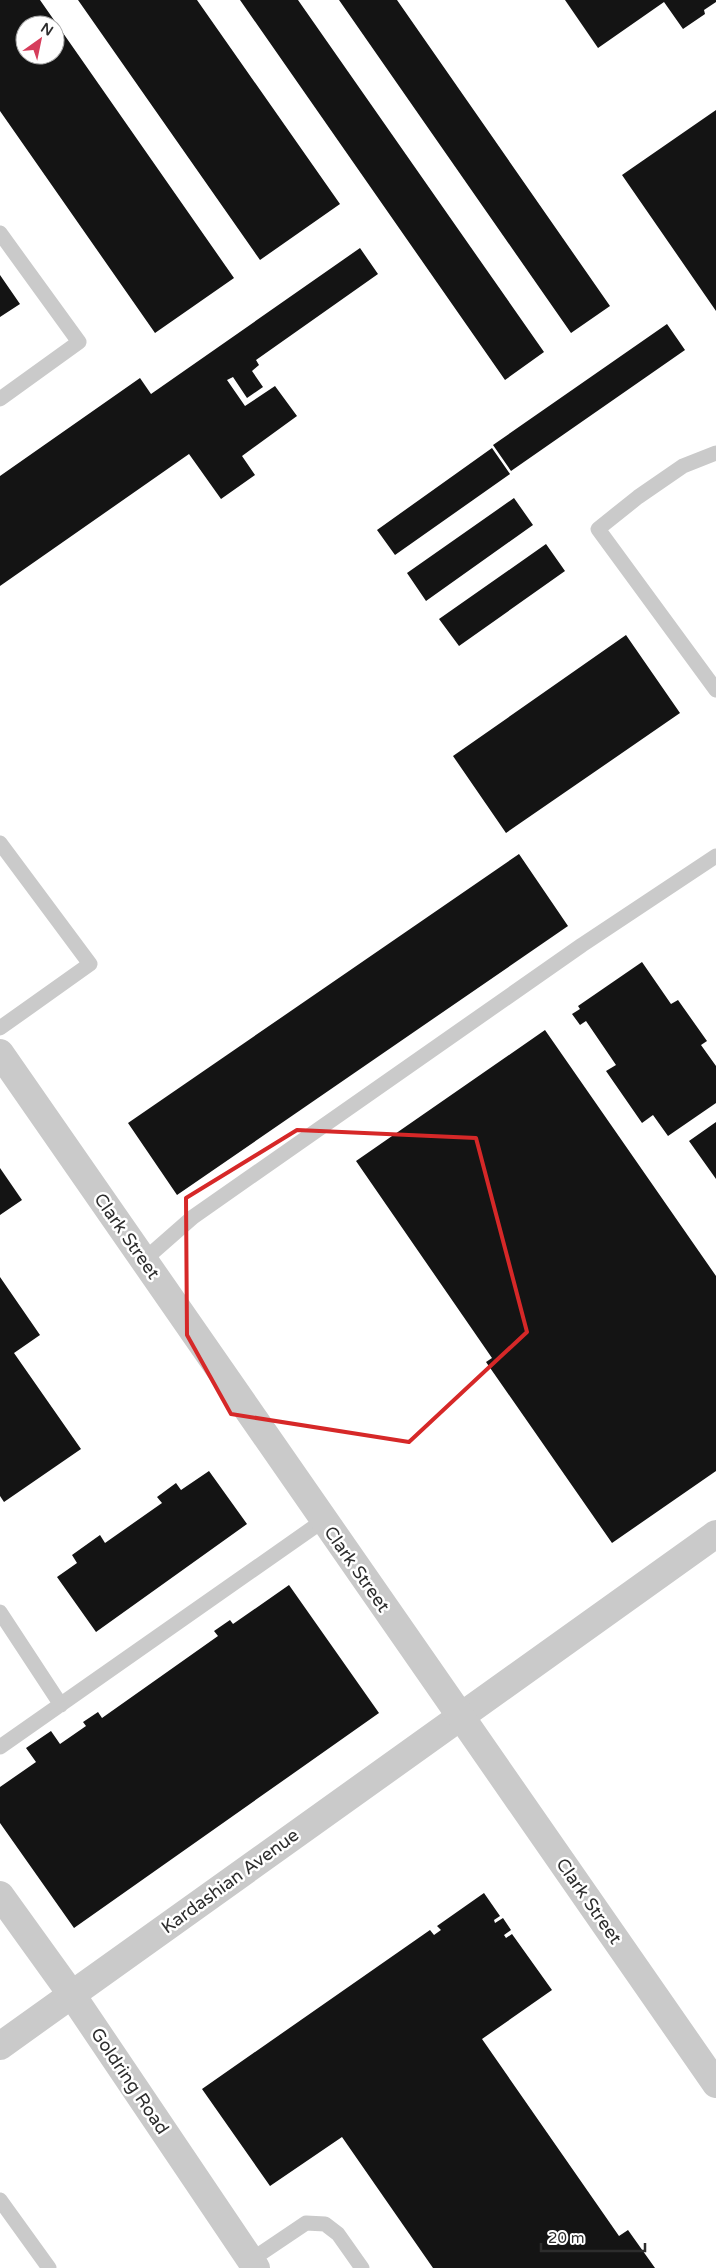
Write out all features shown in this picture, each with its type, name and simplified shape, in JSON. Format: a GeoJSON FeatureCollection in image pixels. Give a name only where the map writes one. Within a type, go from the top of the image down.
{"type":"FeatureCollection","features":[{"type":"Feature","properties":{"kind":"street","name":"Clark Street"},"geometry":{"type":"LineString","coordinates":[[0,1053],[716,2084]]}},
{"type":"Feature","properties":{"kind":"street","name":"Kardashian Avenue"},"geometry":{"type":"LineString","coordinates":[[0,2046],[716,1534]]}},
{"type":"Feature","properties":{"kind":"street","name":"Goldring Road"},"geometry":{"type":"LineString","coordinates":[[0,1895],[72,1995],[254,2264]]}},
{"type":"Feature","properties":{"kind":"lane"},"geometry":{"type":"LineString","coordinates":[[0,233],[80,342],[0,399]]}},
{"type":"Feature","properties":{"kind":"lane"},"geometry":{"type":"LineString","coordinates":[[716,452],[683,466],[638,497],[598,529],[716,690]]}},
{"type":"Feature","properties":{"kind":"lane"},"geometry":{"type":"LineString","coordinates":[[0,843],[90,964],[0,1028]]}},
{"type":"Feature","properties":{"kind":"lane"},"geometry":{"type":"LineString","coordinates":[[144,1260],[201,1212],[582,945],[716,856]]}},
{"type":"Feature","properties":{"kind":"lane"},"geometry":{"type":"LineString","coordinates":[[0,1747],[324,1520]]}},
{"type":"Feature","properties":{"kind":"lane"},"geometry":{"type":"LineString","coordinates":[[0,1612],[61,1704]]}},
{"type":"Feature","properties":{"kind":"lane"},"geometry":{"type":"LineString","coordinates":[[2,2205],[48,2268]]}},
{"type":"Feature","properties":{"kind":"lane"},"geometry":{"type":"LineString","coordinates":[[254,2264],[306,2222],[325,2224],[338,2234],[362,2268]]}},
{"type":"Feature","properties":{"kind":"highlighted area"},"geometry":{"type":"Polygon","coordinates":[[[297,1130],[476,1138],[527,1332],[409,1442],[231,1414],[187,1335],[186,1198],[297,1130]]]}},
{"type":"Feature","properties":{"kind":"building"},"geometry":{"type":"Polygon","coordinates":[[[0,0],[40,0],[50,15],[15,15],[15,65],[65,65],[65,36],[234,278],[155,333],[0,111],[0,0]]]}},
{"type":"Feature","properties":{"kind":"building"},"geometry":{"type":"Polygon","coordinates":[[[78,0],[197,0],[340,204],[260,260],[78,0]]]}},
{"type":"Feature","properties":{"kind":"building"},"geometry":{"type":"Polygon","coordinates":[[[240,0],[298,0],[544,352],[505,380],[240,0]]]}},
{"type":"Feature","properties":{"kind":"building"},"geometry":{"type":"Polygon","coordinates":[[[339,0],[397,0],[610,306],[571,333],[339,0]]]}},
{"type":"Feature","properties":{"kind":"building"},"geometry":{"type":"Polygon","coordinates":[[[565,0],[716,0],[716,2],[704,10],[705,14],[683,29],[664,2],[598,48],[565,0]]]}},
{"type":"Feature","properties":{"kind":"building"},"geometry":{"type":"Polygon","coordinates":[[[716,110],[716,311],[622,175],[716,110]]]}},
{"type":"Feature","properties":{"kind":"building"},"geometry":{"type":"Polygon","coordinates":[[[360,248],[378,274],[256,360],[259,365],[252,371],[263,387],[247,398],[233,377],[227,380],[245,406],[275,386],[297,416],[242,456],[255,475],[221,499],[189,454],[0,586],[0,476],[140,378],[151,394],[360,248]]]}},
{"type":"Feature","properties":{"kind":"building"},"geometry":{"type":"Polygon","coordinates":[[[0,275],[20,304],[0,317],[0,275]]]}},
{"type":"Feature","properties":{"kind":"building"},"geometry":{"type":"Polygon","coordinates":[[[667,324],[685,350],[511,471],[493,445],[667,324]]]}},
{"type":"Feature","properties":{"kind":"building"},"geometry":{"type":"Polygon","coordinates":[[[492,448],[510,474],[395,555],[377,530],[492,448]]]}},
{"type":"Feature","properties":{"kind":"building"},"geometry":{"type":"Polygon","coordinates":[[[514,498],[533,525],[426,601],[407,573],[514,498]]]}},
{"type":"Feature","properties":{"kind":"building"},"geometry":{"type":"Polygon","coordinates":[[[546,544],[565,571],[459,646],[439,619],[546,544]]]}},
{"type":"Feature","properties":{"kind":"building"},"geometry":{"type":"Polygon","coordinates":[[[626,635],[680,713],[506,833],[453,756],[626,635]]]}},
{"type":"Feature","properties":{"kind":"building"},"geometry":{"type":"Polygon","coordinates":[[[519,854],[568,926],[177,1195],[128,1123],[519,854]]]}},
{"type":"Feature","properties":{"kind":"building"},"geometry":{"type":"Polygon","coordinates":[[[642,962],[671,1004],[678,1000],[707,1041],[701,1045],[716,1066],[716,1103],[668,1136],[653,1115],[642,1123],[606,1071],[616,1065],[586,1021],[580,1025],[572,1014],[580,1009],[578,1006],[642,962]]]}},
{"type":"Feature","properties":{"kind":"building"},"geometry":{"type":"Polygon","coordinates":[[[545,1030],[716,1276],[716,1471],[612,1543],[486,1362],[492,1358],[356,1161],[545,1030]]]}},
{"type":"Feature","properties":{"kind":"building"},"geometry":{"type":"Polygon","coordinates":[[[716,1122],[716,1179],[689,1141],[716,1122]]]}},
{"type":"Feature","properties":{"kind":"building"},"geometry":{"type":"Polygon","coordinates":[[[0,1168],[22,1200],[0,1215],[0,1168]]]}},
{"type":"Feature","properties":{"kind":"building"},"geometry":{"type":"Polygon","coordinates":[[[0,1277],[40,1335],[14,1353],[81,1449],[4,1502],[0,1496],[0,1277]]]}},
{"type":"Feature","properties":{"kind":"building"},"geometry":{"type":"Polygon","coordinates":[[[209,1471],[247,1524],[96,1632],[57,1577],[77,1563],[72,1555],[100,1535],[105,1543],[162,1503],[157,1497],[176,1483],[181,1490],[209,1471]]]}},
{"type":"Feature","properties":{"kind":"building"},"geometry":{"type":"Polygon","coordinates":[[[289,1585],[379,1713],[74,1928],[0,1823],[0,1787],[36,1762],[26,1748],[51,1731],[60,1744],[86,1726],[83,1722],[98,1712],[102,1718],[218,1636],[214,1631],[230,1620],[233,1624],[289,1585]]]}},
{"type":"Feature","properties":{"kind":"building"},"geometry":{"type":"Polygon","coordinates":[[[484,1893],[500,1916],[494,1920],[495,1923],[503,1918],[511,1930],[504,1935],[506,1938],[512,1934],[552,1990],[482,2039],[619,2236],[628,2230],[655,2268],[433,2268],[342,2137],[270,2186],[202,2089],[430,1930],[434,1935],[441,1930],[437,1926],[484,1893]]]}}]}
